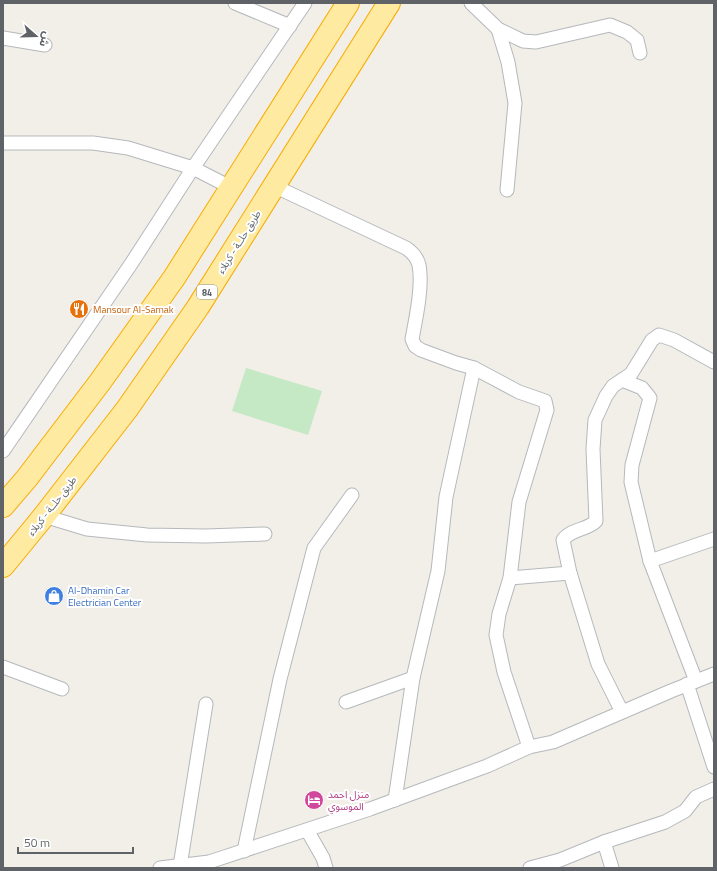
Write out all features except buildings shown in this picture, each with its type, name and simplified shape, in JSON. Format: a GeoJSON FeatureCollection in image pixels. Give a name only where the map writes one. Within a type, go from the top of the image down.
{"type":"FeatureCollection","features":[{"type":"Feature","properties":{"kind":"highway"},"geometry":{"type":"LineString","coordinates":[[3,506],[27,478],[109,369],[174,278],[348,3]]}},
{"type":"Feature","properties":{"kind":"highway","name":"طريق حلــة - كربلاء"},"geometry":{"type":"LineString","coordinates":[[3,566],[44,516],[136,396],[198,307],[389,3]]}},
{"type":"Feature","properties":{"kind":"street"},"geometry":{"type":"LineString","coordinates":[[235,3],[290,26]]}},
{"type":"Feature","properties":{"kind":"street"},"geometry":{"type":"LineString","coordinates":[[3,451],[126,270],[192,168],[305,3]]}},
{"type":"Feature","properties":{"kind":"street"},"geometry":{"type":"LineString","coordinates":[[471,3],[498,29],[523,41],[536,42],[610,25],[627,32],[637,40],[640,53]]}},
{"type":"Feature","properties":{"kind":"street"},"geometry":{"type":"LineString","coordinates":[[498,29],[508,62],[515,103],[508,190]]}},
{"type":"Feature","properties":{"kind":"street"},"geometry":{"type":"LineString","coordinates":[[3,38],[45,45]]}},
{"type":"Feature","properties":{"kind":"street"},"geometry":{"type":"LineString","coordinates":[[3,143],[93,143],[128,148],[192,168],[232,188]]}},
{"type":"Feature","properties":{"kind":"street"},"geometry":{"type":"LineString","coordinates":[[274,186],[406,248],[414,254],[419,264],[420,282],[412,339],[415,346],[421,350],[474,368],[519,392],[545,401],[547,410],[519,502],[510,578],[499,614],[496,636],[504,672],[529,747]]}},
{"type":"Feature","properties":{"kind":"street"},"geometry":{"type":"LineString","coordinates":[[622,712],[598,664],[570,573],[563,540],[570,534],[593,525],[596,521],[593,450],[595,420],[606,396],[613,386],[631,374],[652,340],[659,336],[674,340],[714,362]]}},
{"type":"Feature","properties":{"kind":"street"},"geometry":{"type":"LineString","coordinates":[[395,800],[414,678],[438,571],[446,497],[474,368]]}},
{"type":"Feature","properties":{"kind":"street"},"geometry":{"type":"LineString","coordinates":[[622,380],[642,388],[650,398],[632,465],[631,482],[650,561],[692,683],[710,742],[714,767]]}},
{"type":"Feature","properties":{"kind":"street"},"geometry":{"type":"LineString","coordinates":[[244,851],[280,679],[314,548],[352,495]]}},
{"type":"Feature","properties":{"kind":"street"},"geometry":{"type":"LineString","coordinates":[[44,516],[88,529],[147,535],[206,536],[265,534]]}},
{"type":"Feature","properties":{"kind":"street"},"geometry":{"type":"LineString","coordinates":[[650,561],[714,539]]}},
{"type":"Feature","properties":{"kind":"street"},"geometry":{"type":"LineString","coordinates":[[510,578],[570,573]]}},
{"type":"Feature","properties":{"kind":"street"},"geometry":{"type":"LineString","coordinates":[[3,667],[62,689]]}},
{"type":"Feature","properties":{"kind":"street"},"geometry":{"type":"LineString","coordinates":[[160,868],[209,862],[395,800],[487,766],[529,747],[553,742],[714,674]]}},
{"type":"Feature","properties":{"kind":"street"},"geometry":{"type":"LineString","coordinates":[[346,702],[414,678]]}},
{"type":"Feature","properties":{"kind":"street"},"geometry":{"type":"LineString","coordinates":[[180,866],[206,704]]}},
{"type":"Feature","properties":{"kind":"street"},"geometry":{"type":"LineString","coordinates":[[530,868],[562,864],[604,842],[665,822],[685,811],[696,797],[714,789]]}},
{"type":"Feature","properties":{"kind":"street"},"geometry":{"type":"LineString","coordinates":[[307,830],[323,858],[326,868]]}},
{"type":"Feature","properties":{"kind":"street"},"geometry":{"type":"LineString","coordinates":[[604,842],[612,868]]}},
{"type":"Feature","properties":{"kind":"green space"},"geometry":{"type":"Polygon","coordinates":[[[246,368],[322,391],[308,435],[232,411],[246,368]]]}},
{"type":"Feature","properties":{"kind":"place","name":"Mansour Al-Samak"},"geometry":{"type":"Point","coordinates":[79,309]}},
{"type":"Feature","properties":{"kind":"place","name":"Al-Dhamin Car Electrician Center"},"geometry":{"type":"Point","coordinates":[54,596]}},
{"type":"Feature","properties":{"kind":"place","name":"منزل احمد الموسوي"},"geometry":{"type":"Point","coordinates":[314,800]}}]}
